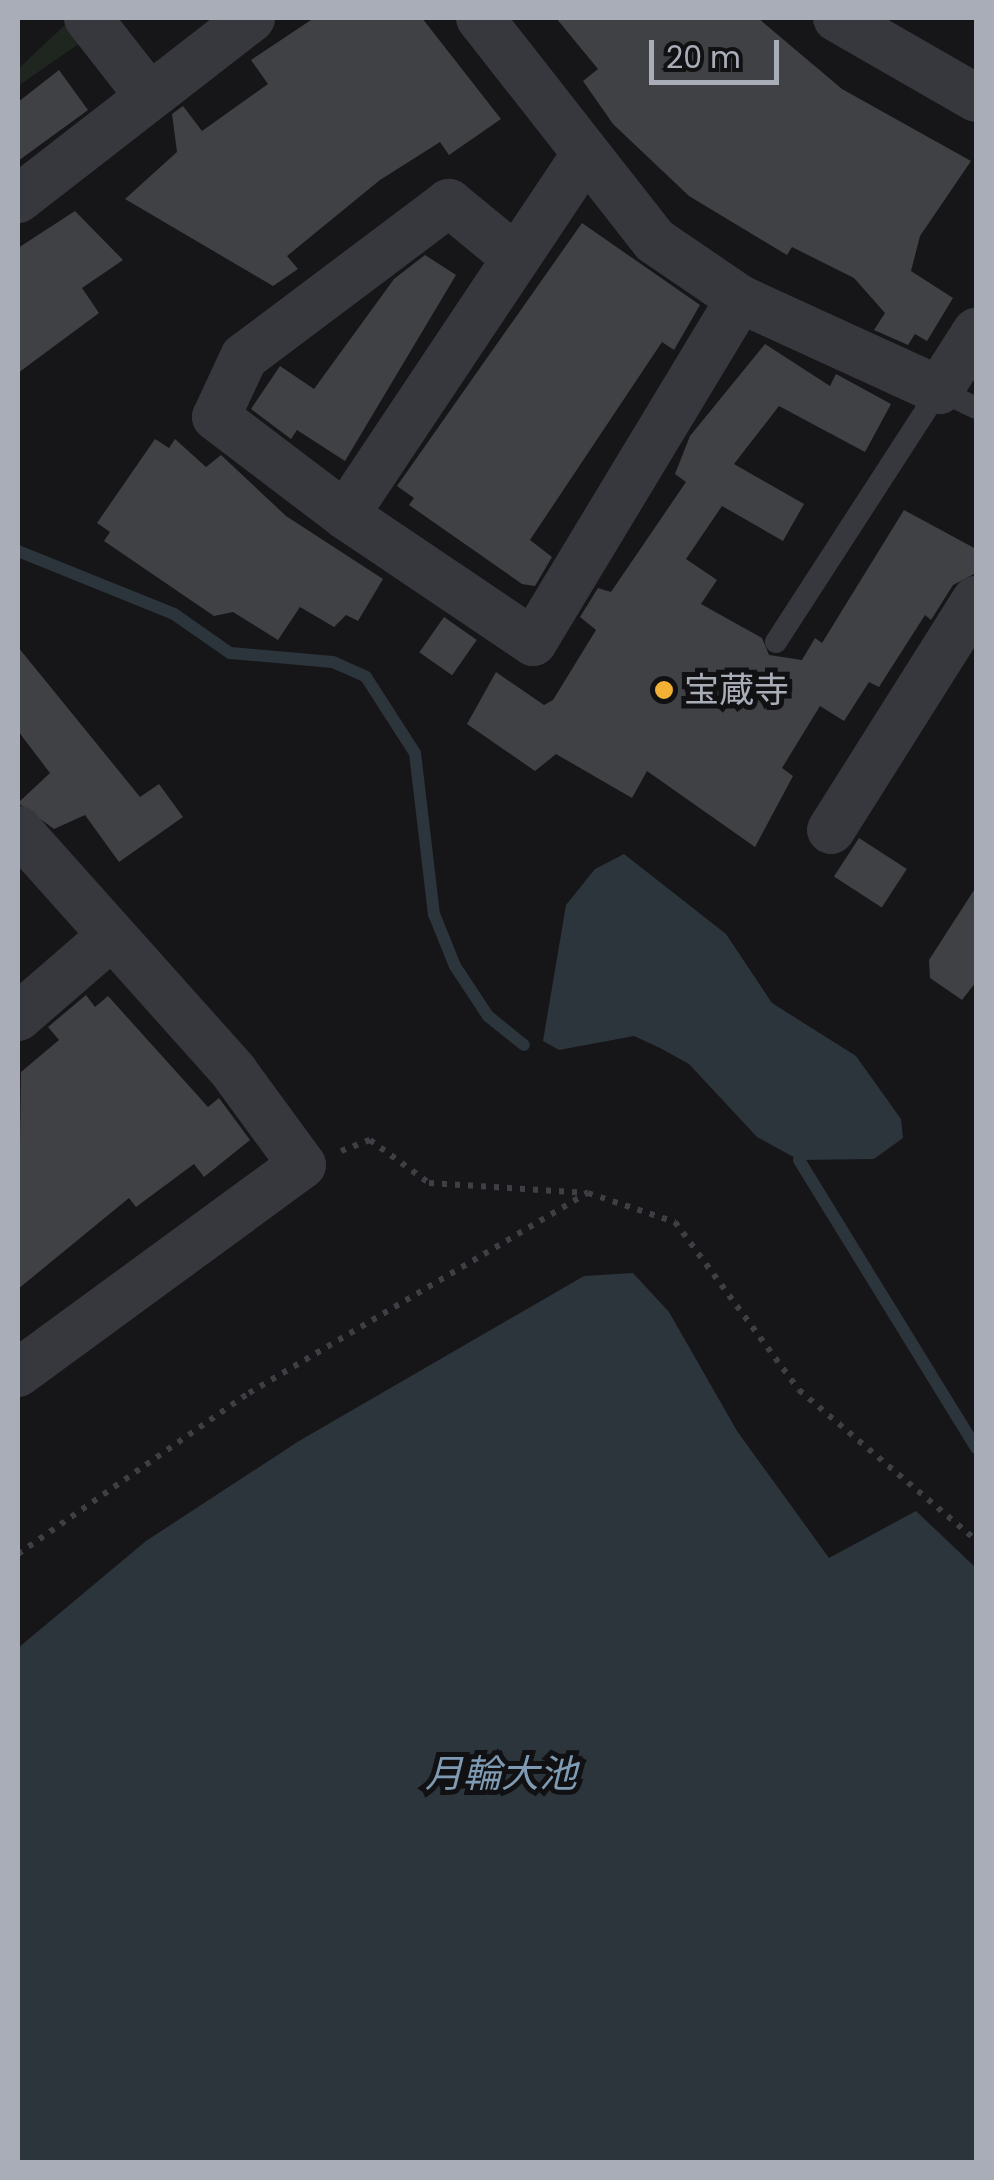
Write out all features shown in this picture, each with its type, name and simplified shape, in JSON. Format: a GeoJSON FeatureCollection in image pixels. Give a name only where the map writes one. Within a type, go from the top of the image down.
{"type":"FeatureCollection","features":[{"type":"Feature","properties":{"kind":"street"},"geometry":{"type":"LineString","coordinates":[[88,18],[150,96]]}},
{"type":"Feature","properties":{"kind":"street"},"geometry":{"type":"LineString","coordinates":[[18,199],[251,18]]}},
{"type":"Feature","properties":{"kind":"street"},"geometry":{"type":"LineString","coordinates":[[480,18],[584,156],[655,242],[740,299],[958,399],[976,332]]}},
{"type":"Feature","properties":{"kind":"street"},"geometry":{"type":"LineString","coordinates":[[837,18],[976,98]]}},
{"type":"Feature","properties":{"kind":"street"},"geometry":{"type":"LineString","coordinates":[[345,515],[584,156]]}},
{"type":"Feature","properties":{"kind":"street"},"geometry":{"type":"LineString","coordinates":[[516,258],[449,202],[244,358],[216,418],[345,515],[534,642],[740,299]]}},
{"type":"Feature","properties":{"kind":"street"},"geometry":{"type":"LineString","coordinates":[[831,830],[976,600]]}},
{"type":"Feature","properties":{"kind":"street"},"geometry":{"type":"LineString","coordinates":[[18,830],[108,940],[234,1072],[302,1165],[18,1373]]}},
{"type":"Feature","properties":{"kind":"street"},"geometry":{"type":"LineString","coordinates":[[18,1017],[108,940]]}},
{"type":"Feature","properties":{"kind":"lane"},"geometry":{"type":"LineString","coordinates":[[776,642],[958,399]]}},
{"type":"Feature","properties":{"kind":"path"},"geometry":{"type":"LineString","coordinates":[[302,1165],[370,1140],[428,1183],[588,1192],[675,1222],[799,1390],[976,1540]]}},
{"type":"Feature","properties":{"kind":"path"},"geometry":{"type":"LineString","coordinates":[[18,1554],[249,1393],[588,1192]]}},
{"type":"Feature","properties":{"kind":"shaded area"},"geometry":{"type":"Polygon","coordinates":[[[67,23],[83,41],[18,86],[18,69],[67,23]]]}},
{"type":"Feature","properties":{"kind":"water"},"geometry":{"type":"Polygon","coordinates":[[[624,854],[726,934],[772,1003],[856,1056],[901,1119],[903,1138],[874,1159],[799,1160],[757,1137],[689,1064],[660,1048],[634,1036],[559,1050],[543,1041],[566,905],[595,869],[624,854]]]}},
{"type":"Feature","properties":{"kind":"water","name":"月輪大池"},"geometry":{"type":"Polygon","coordinates":[[[633,1273],[669,1312],[737,1431],[829,1558],[916,1511],[976,1568],[976,2162],[18,2162],[18,1648],[146,1541],[299,1441],[584,1276],[633,1273]]]}},
{"type":"Feature","properties":{"kind":"building"},"geometry":{"type":"Polygon","coordinates":[[[314,18],[422,18],[501,119],[449,155],[440,142],[380,180],[287,256],[298,269],[273,286],[125,199],[177,152],[172,114],[183,106],[202,131],[268,84],[251,60],[314,18]]]}},
{"type":"Feature","properties":{"kind":"building"},"geometry":{"type":"Polygon","coordinates":[[[556,18],[758,18],[842,89],[971,161],[920,236],[911,271],[953,298],[927,341],[915,334],[908,345],[874,330],[885,313],[854,278],[792,247],[787,255],[689,196],[613,124],[583,81],[598,69],[556,18]]]}},
{"type":"Feature","properties":{"kind":"building"},"geometry":{"type":"Polygon","coordinates":[[[59,70],[88,110],[18,161],[18,102],[59,70]]]}},
{"type":"Feature","properties":{"kind":"building"},"geometry":{"type":"Polygon","coordinates":[[[75,211],[123,260],[82,288],[99,313],[18,373],[18,248],[75,211]]]}},
{"type":"Feature","properties":{"kind":"building"},"geometry":{"type":"Polygon","coordinates":[[[582,223],[700,305],[674,350],[662,342],[530,540],[552,557],[535,586],[522,584],[409,505],[414,498],[397,486],[582,223]]]}},
{"type":"Feature","properties":{"kind":"building"},"geometry":{"type":"Polygon","coordinates":[[[425,255],[456,275],[345,461],[297,430],[291,439],[251,409],[280,366],[314,389],[394,279],[425,255]]]}},
{"type":"Feature","properties":{"kind":"building"},"geometry":{"type":"Polygon","coordinates":[[[765,344],[830,386],[836,374],[891,404],[865,452],[779,406],[734,464],[804,504],[783,541],[722,506],[686,559],[717,580],[701,604],[762,638],[769,655],[802,660],[815,638],[822,643],[904,510],[976,549],[976,573],[953,585],[931,620],[925,615],[879,687],[869,682],[844,721],[820,706],[782,768],[793,776],[755,847],[647,771],[632,798],[556,754],[535,771],[467,724],[496,672],[544,705],[553,700],[596,630],[580,617],[598,588],[611,592],[686,482],[675,474],[690,436],[765,344]]]}},
{"type":"Feature","properties":{"kind":"building"},"geometry":{"type":"Polygon","coordinates":[[[155,439],[169,448],[175,439],[206,467],[221,455],[286,516],[383,579],[358,621],[346,615],[334,627],[300,607],[278,640],[233,612],[214,616],[104,541],[110,532],[97,523],[155,439]]]}},
{"type":"Feature","properties":{"kind":"building"},"geometry":{"type":"Polygon","coordinates":[[[444,617],[477,640],[452,675],[419,652],[444,617]]]}},
{"type":"Feature","properties":{"kind":"building"},"geometry":{"type":"Polygon","coordinates":[[[18,647],[140,797],[159,784],[183,817],[119,862],[85,815],[54,829],[18,803],[50,773],[18,731],[18,647]]]}},
{"type":"Feature","properties":{"kind":"building"},"geometry":{"type":"Polygon","coordinates":[[[859,838],[907,869],[882,908],[834,877],[859,838]]]}},
{"type":"Feature","properties":{"kind":"building"},"geometry":{"type":"Polygon","coordinates":[[[976,887],[976,982],[962,1000],[930,978],[929,960],[976,887]]]}},
{"type":"Feature","properties":{"kind":"building"},"geometry":{"type":"Polygon","coordinates":[[[86,995],[95,1007],[108,996],[208,1107],[219,1098],[250,1140],[204,1177],[194,1164],[136,1207],[129,1198],[18,1289],[21,1072],[59,1040],[48,1027],[86,995]]]}},
{"type":"Feature","properties":{"kind":"waterway"},"geometry":{"type":"LineString","coordinates":[[18,551],[174,614],[230,653],[333,662],[366,677],[415,753],[434,914],[455,966],[488,1016],[524,1045]]}},
{"type":"Feature","properties":{"kind":"waterway"},"geometry":{"type":"LineString","coordinates":[[799,1160],[976,1448]]}},
{"type":"Feature","properties":{"kind":"place","name":"宝蔵寺"},"geometry":{"type":"Point","coordinates":[664,690]}}]}
